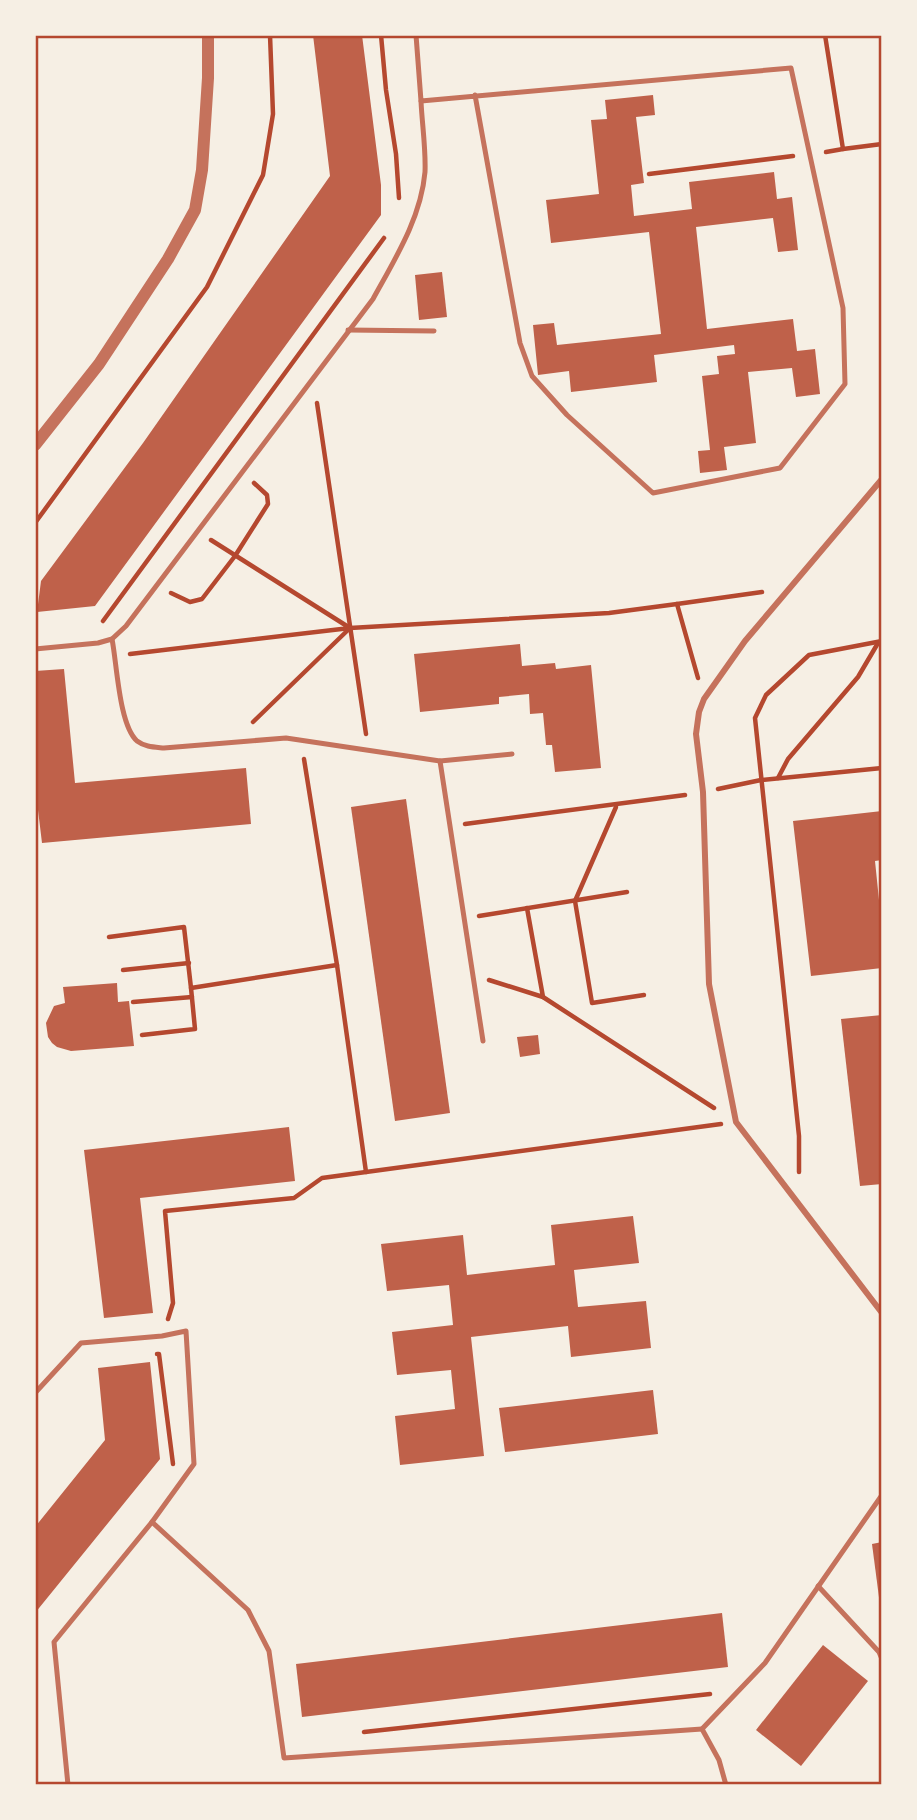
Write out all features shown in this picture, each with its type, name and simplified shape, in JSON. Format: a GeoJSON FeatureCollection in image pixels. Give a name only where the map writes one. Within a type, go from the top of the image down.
{"type":"FeatureCollection","features":[{"type":"Feature","properties":{"kind":"street"},"geometry":{"type":"LineString","coordinates":[[35,445],[99,364],[168,259],[195,210],[202,170],[208,35]]}},
{"type":"Feature","properties":{"kind":"street"},"geometry":{"type":"LineString","coordinates":[[882,479],[745,641],[704,699],[696,734],[703,792],[709,984],[736,1122],[882,1313]]}},
{"type":"Feature","properties":{"kind":"lane"},"geometry":{"type":"LineString","coordinates":[[35,649],[112,639],[127,626],[373,299],[404,243],[421,196],[425,171],[416,35]]}},
{"type":"Feature","properties":{"kind":"lane"},"geometry":{"type":"LineString","coordinates":[[421,101],[475,95],[791,68],[843,308],[845,384],[780,468],[653,493],[567,415],[532,376],[520,342],[475,95]]}},
{"type":"Feature","properties":{"kind":"lane"},"geometry":{"type":"LineString","coordinates":[[348,330],[434,331]]}},
{"type":"Feature","properties":{"kind":"lane"},"geometry":{"type":"LineString","coordinates":[[112,639],[127,727],[137,741],[149,747],[286,738],[368,748],[439,761],[512,754]]}},
{"type":"Feature","properties":{"kind":"lane"},"geometry":{"type":"LineString","coordinates":[[439,761],[483,1041]]}},
{"type":"Feature","properties":{"kind":"lane"},"geometry":{"type":"LineString","coordinates":[[35,1393],[81,1343],[162,1336],[186,1331],[194,1464],[152,1522],[54,1642],[68,1785]]}},
{"type":"Feature","properties":{"kind":"lane"},"geometry":{"type":"LineString","coordinates":[[152,1522],[248,1610],[269,1651],[284,1758],[702,1729],[765,1663],[882,1495]]}},
{"type":"Feature","properties":{"kind":"lane"},"geometry":{"type":"LineString","coordinates":[[818,1586],[879,1652],[882,1660]]}},
{"type":"Feature","properties":{"kind":"lane"},"geometry":{"type":"LineString","coordinates":[[702,1729],[719,1760],[726,1785]]}},
{"type":"Feature","properties":{"kind":"path"},"geometry":{"type":"LineString","coordinates":[[35,523],[208,286],[263,176],[273,114],[270,35]]}},
{"type":"Feature","properties":{"kind":"path"},"geometry":{"type":"LineString","coordinates":[[381,35],[400,195],[397,205]]}},
{"type":"Feature","properties":{"kind":"path"},"geometry":{"type":"LineString","coordinates":[[825,35],[843,149]]}},
{"type":"Feature","properties":{"kind":"path"},"geometry":{"type":"LineString","coordinates":[[649,174],[882,144]]}},
{"type":"Feature","properties":{"kind":"path"},"geometry":{"type":"LineString","coordinates":[[86,644],[385,237]]}},
{"type":"Feature","properties":{"kind":"path"},"geometry":{"type":"LineString","coordinates":[[313,380],[368,748]]}},
{"type":"Feature","properties":{"kind":"path"},"geometry":{"type":"LineString","coordinates":[[178,598],[190,602],[202,599],[235,556],[268,504],[267,495],[259,486]]}},
{"type":"Feature","properties":{"kind":"path"},"geometry":{"type":"LineString","coordinates":[[214,543],[350,628]]}},
{"type":"Feature","properties":{"kind":"path"},"geometry":{"type":"LineString","coordinates":[[115,657],[350,628],[609,613],[790,587]]}},
{"type":"Feature","properties":{"kind":"path"},"geometry":{"type":"LineString","coordinates":[[677,604],[704,699]]}},
{"type":"Feature","properties":{"kind":"path"},"geometry":{"type":"LineString","coordinates":[[233,742],[350,628]]}},
{"type":"Feature","properties":{"kind":"path"},"geometry":{"type":"LineString","coordinates":[[778,778],[788,759],[858,677],[880,642]]}},
{"type":"Feature","properties":{"kind":"path"},"geometry":{"type":"LineString","coordinates":[[798,1204],[799,1136],[755,718],[766,695],[808,655],[880,642]]}},
{"type":"Feature","properties":{"kind":"path"},"geometry":{"type":"LineString","coordinates":[[301,741],[337,965],[366,1172]]}},
{"type":"Feature","properties":{"kind":"path"},"geometry":{"type":"LineString","coordinates":[[450,826],[616,806],[761,780],[882,768]]}},
{"type":"Feature","properties":{"kind":"path"},"geometry":{"type":"LineString","coordinates":[[616,806],[575,901],[592,1003],[644,995]]}},
{"type":"Feature","properties":{"kind":"path"},"geometry":{"type":"LineString","coordinates":[[464,918],[627,892]]}},
{"type":"Feature","properties":{"kind":"path"},"geometry":{"type":"LineString","coordinates":[[527,908],[542,997]]}},
{"type":"Feature","properties":{"kind":"path"},"geometry":{"type":"LineString","coordinates":[[109,937],[184,927],[195,1029],[142,1035]]}},
{"type":"Feature","properties":{"kind":"path"},"geometry":{"type":"LineString","coordinates":[[123,970],[189,964]]}},
{"type":"Feature","properties":{"kind":"path"},"geometry":{"type":"LineString","coordinates":[[191,988],[337,965]]}},
{"type":"Feature","properties":{"kind":"path"},"geometry":{"type":"LineString","coordinates":[[473,974],[542,997],[736,1122]]}},
{"type":"Feature","properties":{"kind":"path"},"geometry":{"type":"LineString","coordinates":[[133,1002],[192,997]]}},
{"type":"Feature","properties":{"kind":"path"},"geometry":{"type":"LineString","coordinates":[[164,1474],[173,1463],[159,1354],[173,1303],[165,1211],[294,1198],[323,1178],[736,1122]]}},
{"type":"Feature","properties":{"kind":"path"},"geometry":{"type":"LineString","coordinates":[[147,1355],[159,1354]]}},
{"type":"Feature","properties":{"kind":"path"},"geometry":{"type":"LineString","coordinates":[[351,1734],[723,1692]]}},
{"type":"Feature","properties":{"kind":"building"},"geometry":{"type":"Polygon","coordinates":[[[313,35],[362,35],[381,185],[381,215],[95,606],[37,612],[41,581],[143,443],[330,176],[313,35]]]}},
{"type":"Feature","properties":{"kind":"building"},"geometry":{"type":"Polygon","coordinates":[[[653,95],[655,115],[636,117],[644,183],[631,185],[634,216],[692,209],[689,182],[774,172],[777,199],[792,197],[798,250],[778,252],[773,218],[696,227],[707,329],[793,319],[797,351],[815,349],[820,394],[796,397],[792,368],[748,372],[756,443],[724,447],[727,470],[700,473],[698,451],[710,450],[702,376],[719,374],[717,356],[735,354],[734,345],[654,355],[657,382],[571,392],[569,371],[538,375],[533,325],[554,323],[557,345],[661,334],[649,232],[551,243],[546,200],[599,194],[591,120],[607,119],[605,100],[653,95]]]}},
{"type":"Feature","properties":{"kind":"building"},"geometry":{"type":"Polygon","coordinates":[[[442,272],[447,317],[419,320],[415,275],[442,272]]]}},
{"type":"Feature","properties":{"kind":"building"},"geometry":{"type":"Polygon","coordinates":[[[520,644],[522,666],[555,663],[556,669],[591,665],[601,768],[555,772],[552,745],[546,745],[543,713],[530,714],[529,694],[499,697],[499,704],[420,712],[414,654],[520,644]]]}},
{"type":"Feature","properties":{"kind":"building"},"geometry":{"type":"Polygon","coordinates":[[[64,669],[75,783],[246,768],[251,824],[42,843],[38,810],[35,810],[35,671],[64,669]]]}},
{"type":"Feature","properties":{"kind":"building"},"geometry":{"type":"Polygon","coordinates":[[[406,799],[450,1113],[395,1121],[351,807],[406,799]]]}},
{"type":"Feature","properties":{"kind":"building"},"geometry":{"type":"Polygon","coordinates":[[[882,811],[882,860],[875,861],[879,900],[882,899],[882,968],[811,976],[793,821],[882,811]]]}},
{"type":"Feature","properties":{"kind":"building"},"geometry":{"type":"Polygon","coordinates":[[[117,983],[118,1002],[129,1001],[134,1046],[71,1051],[52,1043],[48,1037],[46,1023],[54,1006],[65,1003],[63,987],[117,983]]]}},
{"type":"Feature","properties":{"kind":"building"},"geometry":{"type":"Polygon","coordinates":[[[882,1015],[882,1184],[860,1186],[841,1019],[882,1015]]]}},
{"type":"Feature","properties":{"kind":"building"},"geometry":{"type":"Polygon","coordinates":[[[538,1035],[540,1054],[520,1057],[517,1037],[538,1035]]]}},
{"type":"Feature","properties":{"kind":"building"},"geometry":{"type":"Polygon","coordinates":[[[289,1127],[295,1181],[140,1198],[153,1313],[104,1318],[84,1150],[289,1127]]]}},
{"type":"Feature","properties":{"kind":"building"},"geometry":{"type":"Polygon","coordinates":[[[633,1216],[639,1263],[574,1270],[578,1307],[646,1301],[651,1348],[571,1357],[568,1326],[471,1337],[484,1456],[400,1465],[395,1416],[455,1409],[451,1370],[397,1375],[392,1332],[453,1325],[449,1285],[387,1291],[381,1244],[463,1235],[467,1275],[555,1265],[551,1225],[633,1216]]]}},
{"type":"Feature","properties":{"kind":"building"},"geometry":{"type":"Polygon","coordinates":[[[150,1362],[160,1459],[35,1613],[35,1527],[105,1440],[98,1368],[150,1362]]]}},
{"type":"Feature","properties":{"kind":"building"},"geometry":{"type":"Polygon","coordinates":[[[653,1390],[658,1434],[505,1452],[499,1408],[653,1390]]]}},
{"type":"Feature","properties":{"kind":"building"},"geometry":{"type":"Polygon","coordinates":[[[882,1542],[882,1605],[880,1605],[872,1544],[882,1542]]]}},
{"type":"Feature","properties":{"kind":"building"},"geometry":{"type":"Polygon","coordinates":[[[722,1613],[728,1667],[302,1717],[296,1664],[722,1613]]]}},
{"type":"Feature","properties":{"kind":"building"},"geometry":{"type":"Polygon","coordinates":[[[823,1645],[868,1681],[801,1766],[756,1730],[823,1645]]]}}]}
